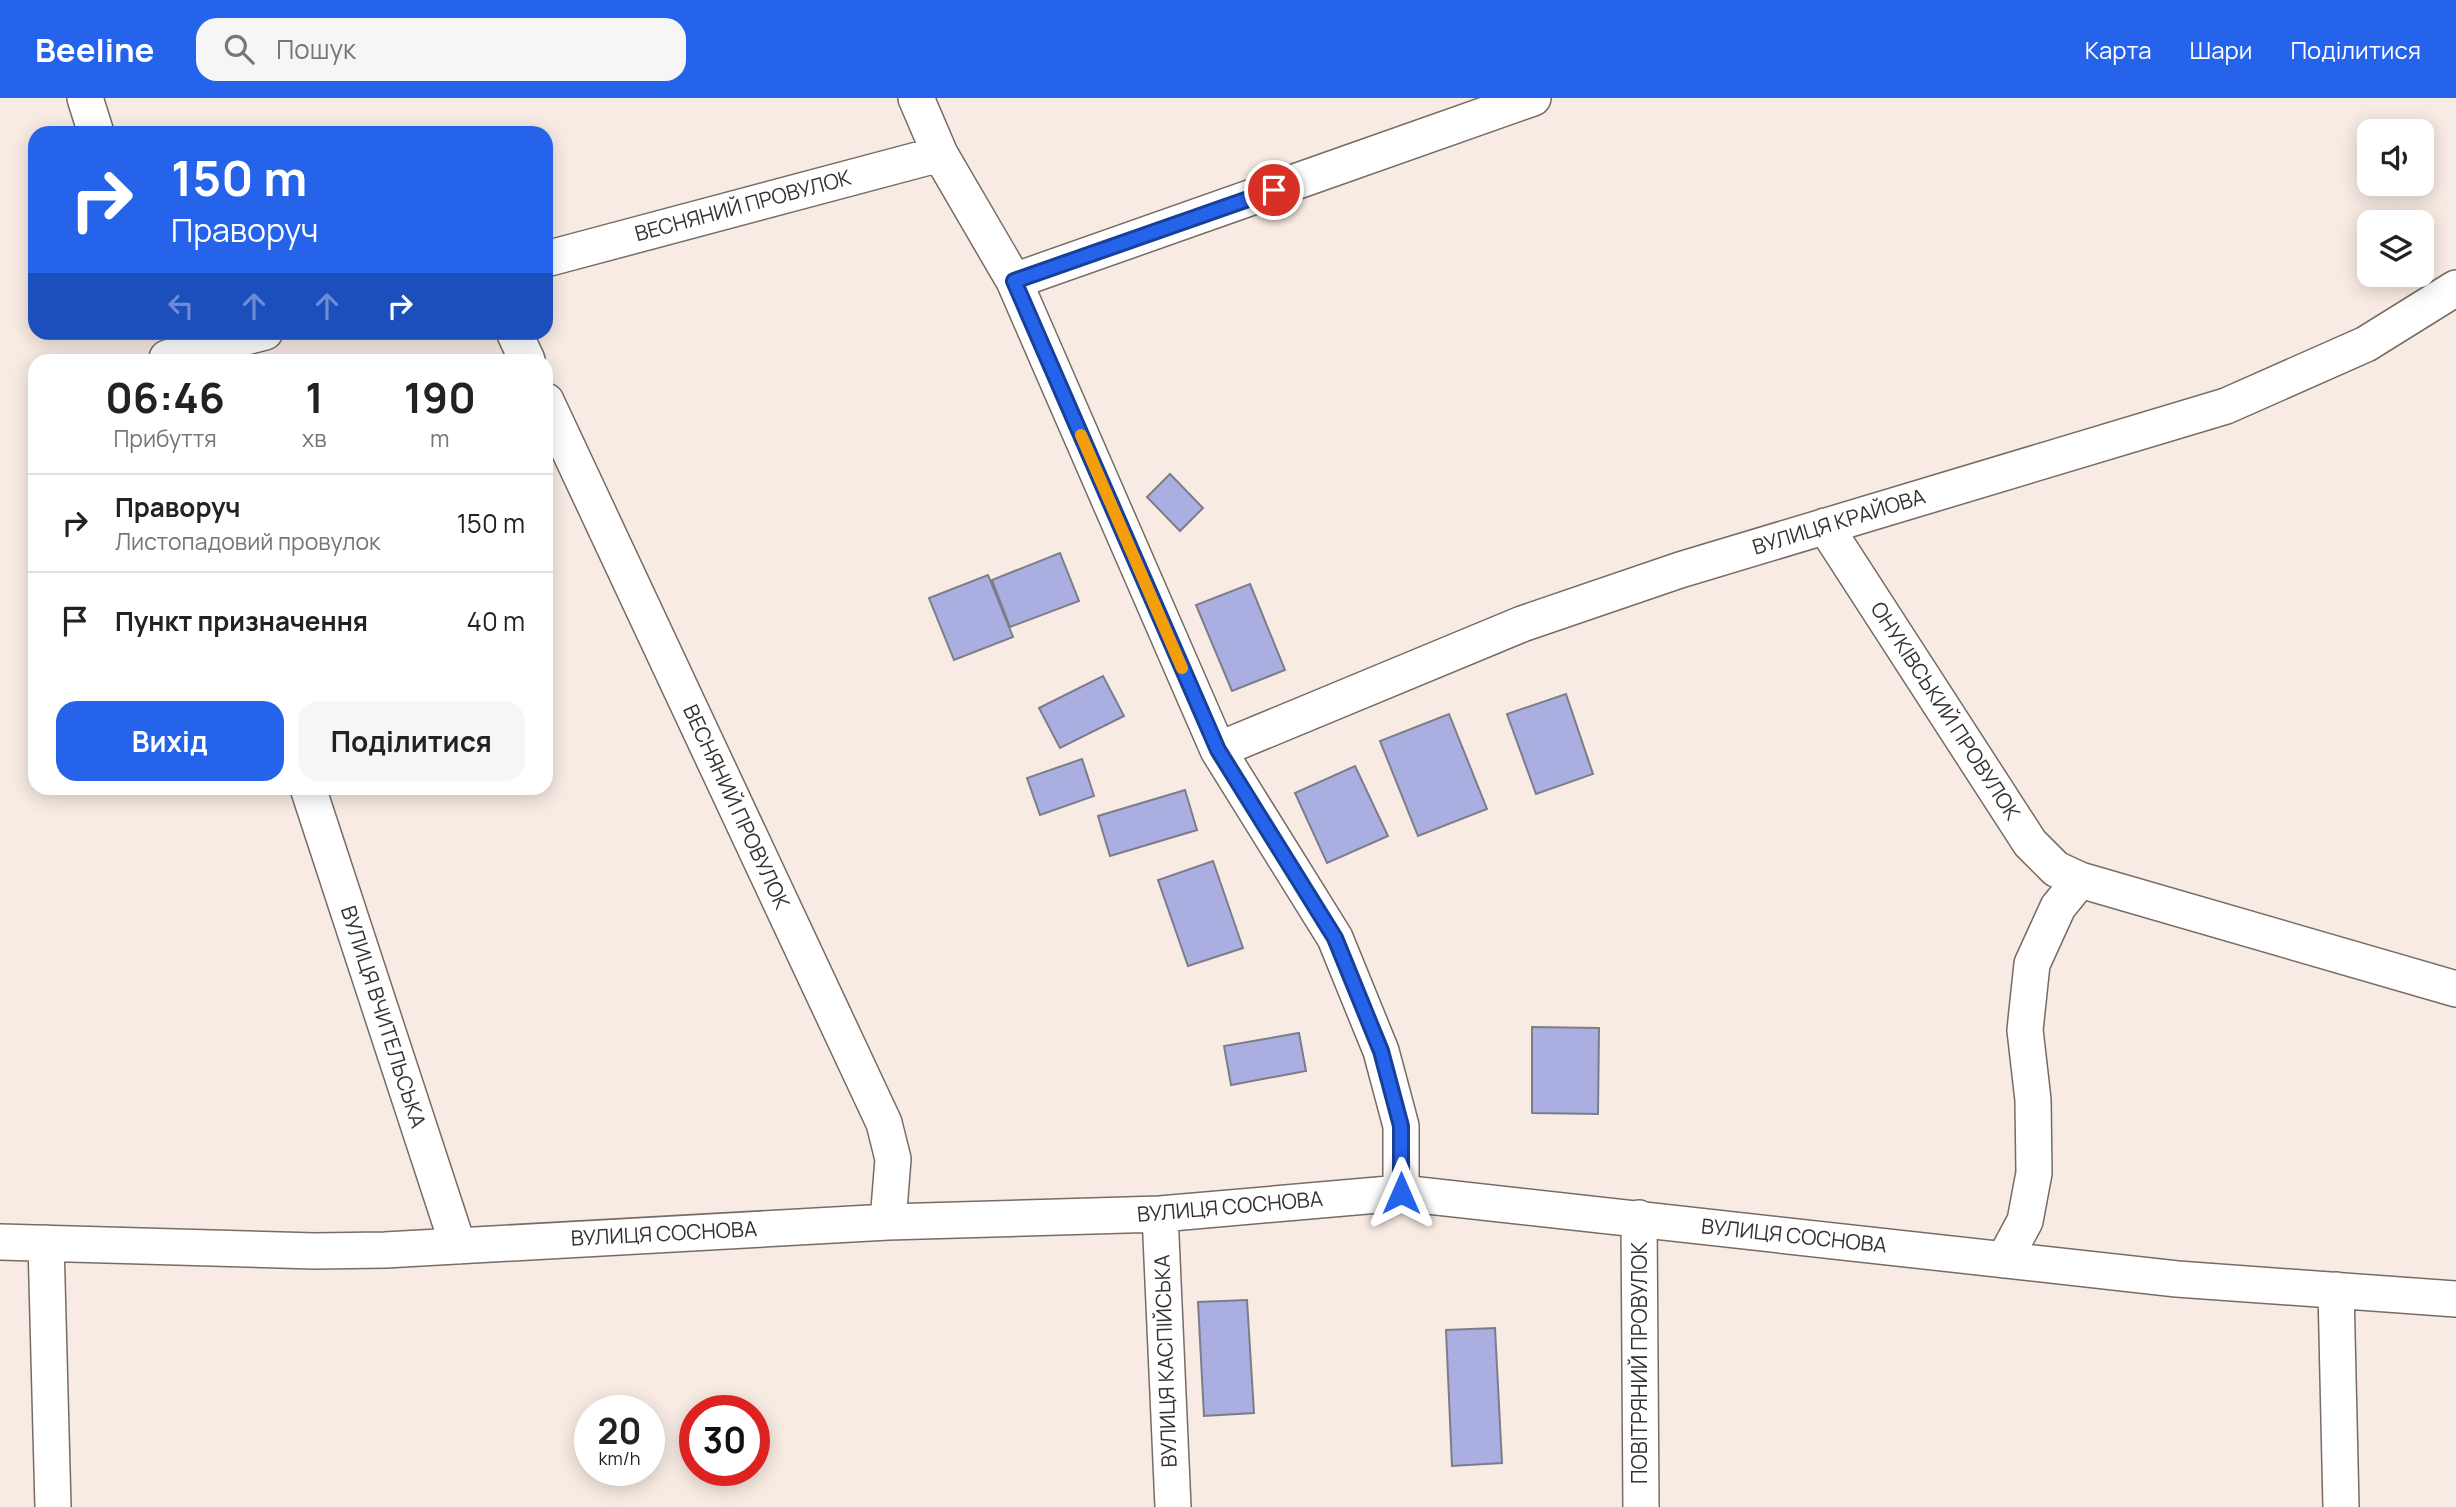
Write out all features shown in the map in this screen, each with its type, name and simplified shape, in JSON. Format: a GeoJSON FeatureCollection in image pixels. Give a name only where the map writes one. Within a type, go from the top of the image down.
{"type":"FeatureCollection","features":[{"type":"Feature","properties":{"kind":"street"},"geometry":{"type":"LineString","coordinates":[[85,98],[94,126]]}},
{"type":"Feature","properties":{"kind":"street"},"geometry":{"type":"LineString","coordinates":[[916,98],[940,154],[1014,281],[1218,750],[1335,938],[1381,1051],[1401,1126],[1401,1193]]}},
{"type":"Feature","properties":{"kind":"street"},"geometry":{"type":"LineString","coordinates":[[1014,281],[1533,98]]}},
{"type":"Feature","properties":{"kind":"street","name":"ВЕСНЯНИЙ ПРОВУЛОК"},"geometry":{"type":"LineString","coordinates":[[553,256],[940,154]]}},
{"type":"Feature","properties":{"kind":"street","name":"ВУЛИЦЯ КРАЙОВА"},"geometry":{"type":"LineString","coordinates":[[1218,750],[1522,625],[1680,570],[2227,406],[2366,345],[2456,288]]}},
{"type":"Feature","properties":{"kind":"street"},"geometry":{"type":"LineString","coordinates":[[164,350],[220,340]]}},
{"type":"Feature","properties":{"kind":"street","name":"ВЕСНЯНИЙ ПРОВУЛОК"},"geometry":{"type":"LineString","coordinates":[[553,416],[884,1123],[893,1159],[888,1222]]}},
{"type":"Feature","properties":{"kind":"street","name":"ОНУКІВСЬКИЙ ПРОВУЛОК"},"geometry":{"type":"LineString","coordinates":[[1825,526],[2030,843],[2056,869],[2080,880],[2456,989]]}},
{"type":"Feature","properties":{"kind":"street","name":"ВУЛИЦЯ ВЧИТЕЛЬСЬКА"},"geometry":{"type":"LineString","coordinates":[[310,795],[458,1245]]}},
{"type":"Feature","properties":{"kind":"street"},"geometry":{"type":"LineString","coordinates":[[2004,1260],[2025,1221],[2034,1173],[2033,1100],[2025,1030],[2032,964],[2058,907],[2080,880]]}},
{"type":"Feature","properties":{"kind":"street","name":"ВУЛИЦЯ СОСНОВА"},"geometry":{"type":"LineString","coordinates":[[0,1242],[315,1251],[888,1222],[1160,1214],[1401,1193],[2177,1279],[2456,1299]]}},
{"type":"Feature","properties":{"kind":"street","name":"ВУЛИЦЯ КАСПІЙСЬКА"},"geometry":{"type":"LineString","coordinates":[[1160,1214],[1173,1507]]}},
{"type":"Feature","properties":{"kind":"street","name":"ПОВІТРЯНИЙ ПРОВУЛОК"},"geometry":{"type":"LineString","coordinates":[[1639,1218],[1641,1507]]}},
{"type":"Feature","properties":{"kind":"street"},"geometry":{"type":"LineString","coordinates":[[46,1243],[52,1507]]}},
{"type":"Feature","properties":{"kind":"street"},"geometry":{"type":"LineString","coordinates":[[2336,1290],[2341,1507]]}},
{"type":"Feature","properties":{"kind":"building"},"geometry":{"type":"Polygon","coordinates":[[[1170,474],[1203,508],[1180,531],[1147,497],[1170,474]]]}},
{"type":"Feature","properties":{"kind":"building"},"geometry":{"type":"Polygon","coordinates":[[[1060,553],[1079,601],[1010,627],[992,580],[1060,553]]]}},
{"type":"Feature","properties":{"kind":"building"},"geometry":{"type":"Polygon","coordinates":[[[988,575],[1013,637],[954,660],[929,598],[988,575]]]}},
{"type":"Feature","properties":{"kind":"building"},"geometry":{"type":"Polygon","coordinates":[[[1250,584],[1285,670],[1232,691],[1196,605],[1250,584]]]}},
{"type":"Feature","properties":{"kind":"building"},"geometry":{"type":"Polygon","coordinates":[[[1103,676],[1124,716],[1060,748],[1039,708],[1103,676]]]}},
{"type":"Feature","properties":{"kind":"building"},"geometry":{"type":"Polygon","coordinates":[[[1566,694],[1593,774],[1536,794],[1507,714],[1566,694]]]}},
{"type":"Feature","properties":{"kind":"building"},"geometry":{"type":"Polygon","coordinates":[[[1449,714],[1487,809],[1418,836],[1380,741],[1449,714]]]}},
{"type":"Feature","properties":{"kind":"building"},"geometry":{"type":"Polygon","coordinates":[[[1082,759],[1094,796],[1040,815],[1027,778],[1082,759]]]}},
{"type":"Feature","properties":{"kind":"building"},"geometry":{"type":"Polygon","coordinates":[[[1355,766],[1388,836],[1327,863],[1295,793],[1355,766]]]}},
{"type":"Feature","properties":{"kind":"building"},"geometry":{"type":"Polygon","coordinates":[[[1185,790],[1197,830],[1110,856],[1098,816],[1185,790]]]}},
{"type":"Feature","properties":{"kind":"building"},"geometry":{"type":"Polygon","coordinates":[[[1213,861],[1243,948],[1188,966],[1158,880],[1213,861]]]}},
{"type":"Feature","properties":{"kind":"building"},"geometry":{"type":"Polygon","coordinates":[[[1532,1027],[1599,1028],[1598,1114],[1532,1113],[1532,1027]]]}},
{"type":"Feature","properties":{"kind":"building"},"geometry":{"type":"Polygon","coordinates":[[[1299,1033],[1306,1071],[1231,1085],[1224,1046],[1299,1033]]]}},
{"type":"Feature","properties":{"kind":"building"},"geometry":{"type":"Polygon","coordinates":[[[1247,1300],[1254,1413],[1204,1416],[1198,1302],[1247,1300]]]}},
{"type":"Feature","properties":{"kind":"building"},"geometry":{"type":"Polygon","coordinates":[[[1495,1328],[1502,1463],[1452,1466],[1446,1330],[1495,1328]]]}},
{"type":"Feature","properties":{"kind":"slow traffic"},"geometry":{"type":"LineString","coordinates":[[1081,435],[1182,668]]}},
{"type":"Feature","properties":{"kind":"route"},"geometry":{"type":"LineString","coordinates":[[1274,190],[1014,281],[1218,750],[1335,938],[1381,1051],[1401,1126],[1401,1193]]}}]}
